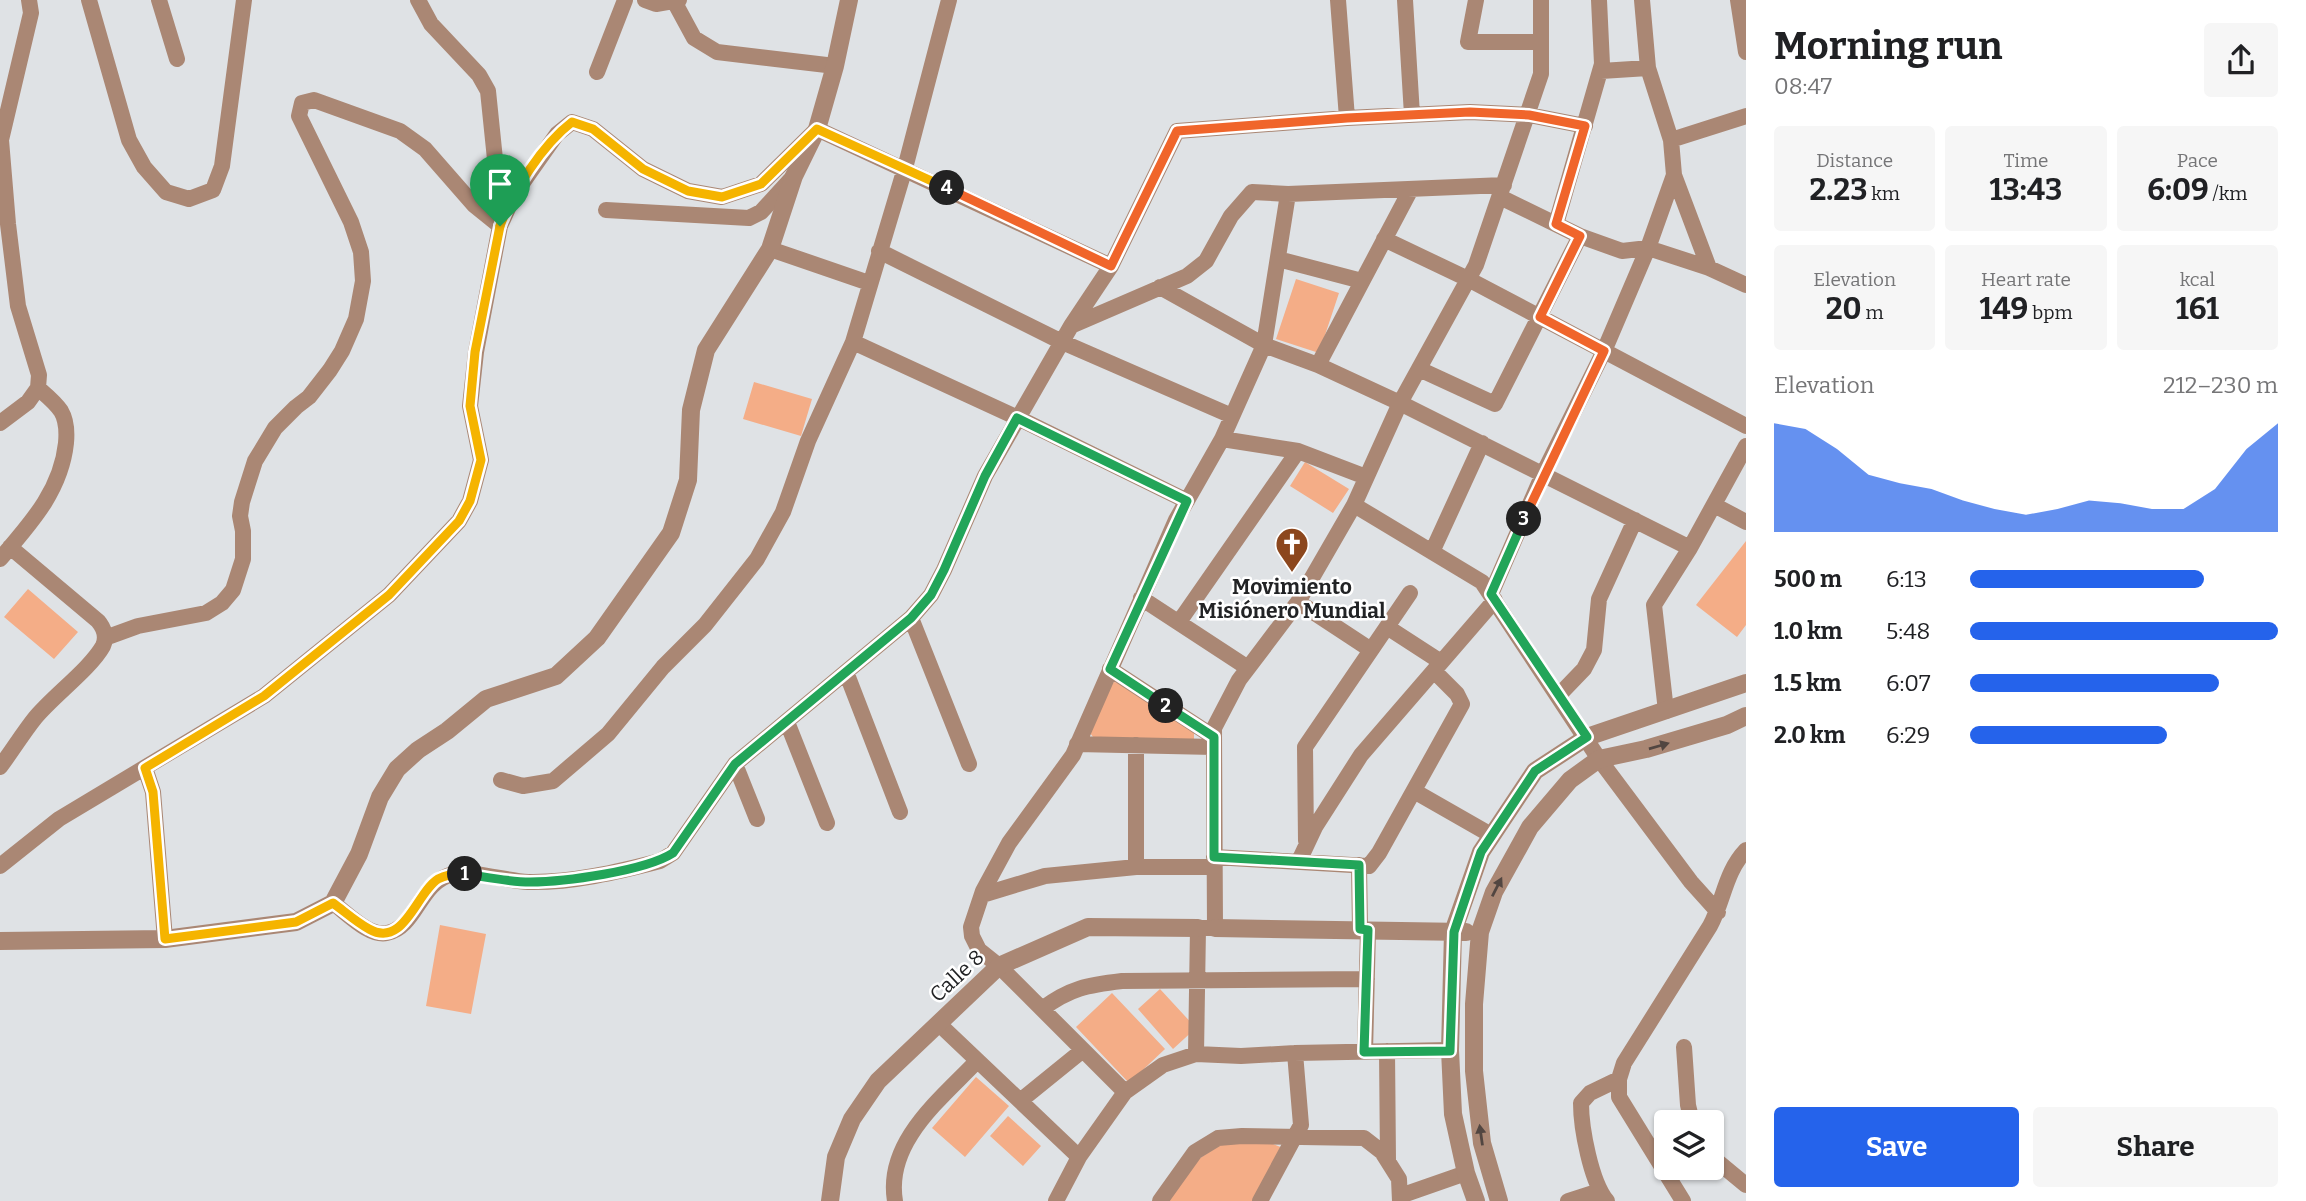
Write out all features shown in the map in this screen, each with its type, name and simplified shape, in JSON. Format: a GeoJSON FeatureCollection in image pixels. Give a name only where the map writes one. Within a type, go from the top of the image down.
{"type":"FeatureCollection","features":[{"type":"Feature","properties":{"kind":"street"},"geometry":{"type":"LineString","coordinates":[[0,424],[28,402],[38,388],[39,375],[18,306],[1,140],[31,13],[29,0]]}},
{"type":"Feature","properties":{"kind":"street"},"geometry":{"type":"LineString","coordinates":[[89,0],[129,140],[144,167],[166,192],[189,199],[213,190],[222,166],[244,0]]}},
{"type":"Feature","properties":{"kind":"street"},"geometry":{"type":"LineString","coordinates":[[159,0],[177,60]]}},
{"type":"Feature","properties":{"kind":"street"},"geometry":{"type":"LineString","coordinates":[[418,0],[431,24],[479,75],[488,91],[496,169],[514,195]]}},
{"type":"Feature","properties":{"kind":"street"},"geometry":{"type":"LineString","coordinates":[[597,72],[625,0]]}},
{"type":"Feature","properties":{"kind":"street"},"geometry":{"type":"LineString","coordinates":[[645,0],[656,4],[677,1],[694,38],[717,52],[835,66]]}},
{"type":"Feature","properties":{"kind":"street"},"geometry":{"type":"LineString","coordinates":[[0,941],[165,939],[296,922],[333,903],[359,854],[380,797],[397,769],[486,699],[556,676],[597,638],[671,533],[688,480],[691,410],[706,350],[770,248],[794,176],[817,129],[835,66],[849,0]]}},
{"type":"Feature","properties":{"kind":"street"},"geometry":{"type":"LineString","coordinates":[[501,780],[523,786],[552,780],[608,734],[663,667],[705,625],[757,559],[783,512],[808,441],[853,342],[905,169],[949,0]]}},
{"type":"Feature","properties":{"kind":"street"},"geometry":{"type":"LineString","coordinates":[[1338,0],[1347,118]]}},
{"type":"Feature","properties":{"kind":"street"},"geometry":{"type":"LineString","coordinates":[[1405,0],[1412,115]]}},
{"type":"Feature","properties":{"kind":"street"},"geometry":{"type":"LineString","coordinates":[[1476,0],[1468,42],[1541,42]]}},
{"type":"Feature","properties":{"kind":"street"},"geometry":{"type":"LineString","coordinates":[[1196,1054],[1197,982],[1214,862],[1214,728],[1248,668],[1298,602],[1354,505],[1401,403],[1476,265],[1541,74],[1541,0]]}},
{"type":"Feature","properties":{"kind":"street"},"geometry":{"type":"LineString","coordinates":[[1556,224],[1601,71],[1599,0]]}},
{"type":"Feature","properties":{"kind":"street"},"geometry":{"type":"LineString","coordinates":[[1642,0],[1648,68],[1671,140],[1674,175],[1709,268]]}},
{"type":"Feature","properties":{"kind":"street"},"geometry":{"type":"LineString","coordinates":[[1738,0],[1746,51]]}},
{"type":"Feature","properties":{"kind":"street"},"geometry":{"type":"LineString","coordinates":[[1601,71],[1648,68]]}},
{"type":"Feature","properties":{"kind":"street"},"geometry":{"type":"LineString","coordinates":[[105,638],[138,626],[206,613],[222,603],[233,590],[243,559],[240,516],[242,502],[255,461],[275,428],[309,397],[330,370],[356,319],[363,281],[361,252],[351,222],[299,116],[302,103],[314,100],[400,131],[425,149],[474,205],[500,226]]}},
{"type":"Feature","properties":{"kind":"street"},"geometry":{"type":"LineString","coordinates":[[333,903],[370,931],[387,933],[399,927],[410,916],[437,880],[456,873],[528,882],[561,880],[660,861],[673,853],[735,764],[911,618],[931,595],[985,476],[1071,326],[1111,266],[1177,131],[1470,112],[1529,115],[1585,126]]}},
{"type":"Feature","properties":{"kind":"street"},"geometry":{"type":"LineString","coordinates":[[1671,140],[1746,116]]}},
{"type":"Feature","properties":{"kind":"street"},"geometry":{"type":"LineString","coordinates":[[0,866],[59,819],[264,696],[389,595],[459,521],[470,501],[481,460],[470,406],[475,352],[500,226],[514,195],[557,134],[572,122],[593,129],[643,169],[688,191],[722,197],[761,184],[817,129]]}},
{"type":"Feature","properties":{"kind":"street"},"geometry":{"type":"LineString","coordinates":[[817,129],[1111,266]]}},
{"type":"Feature","properties":{"kind":"street"},"geometry":{"type":"LineString","coordinates":[[1299,861],[1315,827],[1361,755],[1493,597],[1543,474],[1604,351],[1648,248],[1674,175]]}},
{"type":"Feature","properties":{"kind":"street"},"geometry":{"type":"LineString","coordinates":[[606,210],[749,218],[761,212],[794,176]]}},
{"type":"Feature","properties":{"kind":"street"},"geometry":{"type":"LineString","coordinates":[[1318,365],[1411,188]]}},
{"type":"Feature","properties":{"kind":"street"},"geometry":{"type":"LineString","coordinates":[[1071,326],[1187,276],[1206,261],[1231,216],[1252,192],[1288,194],[1411,188],[1502,191],[1580,236],[1622,251],[1648,248],[1709,268],[1746,285]]}},
{"type":"Feature","properties":{"kind":"street"},"geometry":{"type":"LineString","coordinates":[[1125,1092],[999,966],[979,950],[972,936],[971,926],[982,895],[1009,843],[1073,755],[1141,598],[1187,501],[1222,439],[1264,345],[1288,194]]}},
{"type":"Feature","properties":{"kind":"street"},"geometry":{"type":"LineString","coordinates":[[1419,369],[1494,404],[1580,236]]}},
{"type":"Feature","properties":{"kind":"street"},"geometry":{"type":"LineString","coordinates":[[1384,239],[1468,279],[1746,426]]}},
{"type":"Feature","properties":{"kind":"street"},"geometry":{"type":"LineString","coordinates":[[770,248],[869,283]]}},
{"type":"Feature","properties":{"kind":"street"},"geometry":{"type":"LineString","coordinates":[[879,251],[1062,342],[1232,416]]}},
{"type":"Feature","properties":{"kind":"street"},"geometry":{"type":"LineString","coordinates":[[1278,259],[1362,281]]}},
{"type":"Feature","properties":{"kind":"street"},"geometry":{"type":"LineString","coordinates":[[1160,287],[1264,345],[1318,365],[1401,403],[1690,548]]}},
{"type":"Feature","properties":{"kind":"street"},"geometry":{"type":"LineString","coordinates":[[853,342],[1187,501]]}},
{"type":"Feature","properties":{"kind":"street"},"geometry":{"type":"LineString","coordinates":[[0,767],[36,718],[104,645],[105,638],[98,621],[5,553],[46,502],[65,455],[67,430],[62,413],[54,401],[38,388]]}},
{"type":"Feature","properties":{"kind":"street"},"geometry":{"type":"LineString","coordinates":[[1222,439],[1298,451],[1366,477]]}},
{"type":"Feature","properties":{"kind":"street"},"geometry":{"type":"LineString","coordinates":[[1432,552],[1482,443]]}},
{"type":"Feature","properties":{"kind":"street"},"geometry":{"type":"LineString","coordinates":[[1666,711],[1654,605],[1690,548],[1746,446]]}},
{"type":"Feature","properties":{"kind":"street"},"geometry":{"type":"LineString","coordinates":[[1179,622],[1298,451]]}},
{"type":"Feature","properties":{"kind":"street"},"geometry":{"type":"LineString","coordinates":[[1354,505],[1482,582],[1587,737],[1599,759],[1691,882],[1718,912]]}},
{"type":"Feature","properties":{"kind":"street"},"geometry":{"type":"LineString","coordinates":[[1714,505],[1746,522]]}},
{"type":"Feature","properties":{"kind":"street"},"geometry":{"type":"LineString","coordinates":[[1559,695],[1584,669],[1594,650],[1599,599],[1635,520]]}},
{"type":"Feature","properties":{"kind":"street"},"geometry":{"type":"LineString","coordinates":[[1306,844],[1305,747],[1410,593]]}},
{"type":"Feature","properties":{"kind":"street"},"geometry":{"type":"LineString","coordinates":[[1141,598],[1248,668]]}},
{"type":"Feature","properties":{"kind":"street"},"geometry":{"type":"LineString","coordinates":[[1298,602],[1371,650]]}},
{"type":"Feature","properties":{"kind":"street"},"geometry":{"type":"LineString","coordinates":[[911,618],[969,764]]}},
{"type":"Feature","properties":{"kind":"street"},"geometry":{"type":"LineString","coordinates":[[982,895],[1045,876],[1136,867],[1214,862],[1299,861],[1369,866],[1379,853],[1462,704],[1437,667],[1387,627]]}},
{"type":"Feature","properties":{"kind":"street"},"geometry":{"type":"LineString","coordinates":[[1110,669],[1214,742]]}},
{"type":"Feature","properties":{"kind":"street"},"geometry":{"type":"LineString","coordinates":[[846,672],[900,812]]}},
{"type":"Feature","properties":{"kind":"street"},"geometry":{"type":"LineString","coordinates":[[1476,1201],[1466,1173],[1453,1114],[1450,1051],[1454,932],[1481,852],[1535,771],[1587,737],[1746,683]]}},
{"type":"Feature","properties":{"kind":"street"},"geometry":{"type":"LineString","coordinates":[[1499,1201],[1482,1143],[1474,1071],[1474,1004],[1480,932],[1494,892],[1530,827],[1570,780],[1599,759],[1657,746],[1727,725],[1746,716]]}},
{"type":"Feature","properties":{"kind":"street"},"geometry":{"type":"LineString","coordinates":[[787,722],[827,823]]}},
{"type":"Feature","properties":{"kind":"street"},"geometry":{"type":"LineString","coordinates":[[1077,744],[1214,742]]}},
{"type":"Feature","properties":{"kind":"street"},"geometry":{"type":"LineString","coordinates":[[1136,745],[1136,867]]}},
{"type":"Feature","properties":{"kind":"street"},"geometry":{"type":"LineString","coordinates":[[735,764],[757,819]]}},
{"type":"Feature","properties":{"kind":"street"},"geometry":{"type":"LineString","coordinates":[[145,768],[153,792],[165,939]]}},
{"type":"Feature","properties":{"kind":"street"},"geometry":{"type":"LineString","coordinates":[[1414,791],[1491,835]]}},
{"type":"Feature","properties":{"kind":"street"},"geometry":{"type":"LineString","coordinates":[[1683,1201],[1619,1097],[1619,1079],[1636,1044],[1718,912],[1728,874],[1746,850]]}},
{"type":"Feature","properties":{"kind":"street"},"geometry":{"type":"LineString","coordinates":[[1359,865],[1367,979],[1364,1052]]}},
{"type":"Feature","properties":{"kind":"street","name":"Calle 8"},"geometry":{"type":"LineString","coordinates":[[830,1201],[836,1157],[852,1119],[878,1081],[999,966],[1088,927],[1480,932]]}},
{"type":"Feature","properties":{"kind":"street"},"geometry":{"type":"LineString","coordinates":[[1042,1009],[1060,995],[1083,986],[1122,981],[1367,979]]}},
{"type":"Feature","properties":{"kind":"street"},"geometry":{"type":"LineString","coordinates":[[939,1024],[1079,1157]]}},
{"type":"Feature","properties":{"kind":"street"},"geometry":{"type":"LineString","coordinates":[[1684,1047],[1689,1110]]}},
{"type":"Feature","properties":{"kind":"street"},"geometry":{"type":"LineString","coordinates":[[1020,1101],[1083,1050]]}},
{"type":"Feature","properties":{"kind":"street"},"geometry":{"type":"LineString","coordinates":[[1387,1051],[1388,1161]]}},
{"type":"Feature","properties":{"kind":"street"},"geometry":{"type":"LineString","coordinates":[[1056,1201],[1079,1157],[1125,1092],[1163,1065],[1196,1054],[1241,1056],[1450,1051]]}},
{"type":"Feature","properties":{"kind":"street"},"geometry":{"type":"LineString","coordinates":[[1259,1201],[1301,1125],[1295,1053]]}},
{"type":"Feature","properties":{"kind":"street"},"geometry":{"type":"LineString","coordinates":[[895,1201],[893,1190],[898,1158],[915,1127],[977,1061]]}},
{"type":"Feature","properties":{"kind":"street"},"geometry":{"type":"LineString","coordinates":[[1568,1201],[1603,1196],[1581,1118],[1581,1103],[1590,1093],[1619,1079]]}},
{"type":"Feature","properties":{"kind":"street"},"geometry":{"type":"LineString","coordinates":[[1160,1201],[1195,1152],[1218,1138],[1363,1138],[1382,1152],[1388,1161],[1399,1179],[1400,1198],[1466,1173]]}},
{"type":"Feature","properties":{"kind":"street"},"geometry":{"type":"LineString","coordinates":[[1724,1167],[1746,1185]]}},
{"type":"Feature","properties":{"kind":"shaded area"},"geometry":{"type":"Polygon","coordinates":[[[1296,279],[1339,293],[1319,353],[1276,339],[1296,279]]]}},
{"type":"Feature","properties":{"kind":"shaded area"},"geometry":{"type":"Polygon","coordinates":[[[754,382],[812,399],[801,436],[743,419],[754,382]]]}},
{"type":"Feature","properties":{"kind":"shaded area"},"geometry":{"type":"Polygon","coordinates":[[[1305,462],[1349,489],[1333,513],[1290,486],[1305,462]]]}},
{"type":"Feature","properties":{"kind":"shaded area"},"geometry":{"type":"Polygon","coordinates":[[[1746,541],[1746,625],[1737,637],[1696,605],[1746,541]]]}},
{"type":"Feature","properties":{"kind":"shaded area"},"geometry":{"type":"Polygon","coordinates":[[[28,589],[78,632],[54,659],[4,617],[28,589]]]}},
{"type":"Feature","properties":{"kind":"shaded area"},"geometry":{"type":"Polygon","coordinates":[[[1120,683],[1194,732],[1194,741],[1093,737],[1090,733],[1109,685],[1120,683]]]}},
{"type":"Feature","properties":{"kind":"shaded area"},"geometry":{"type":"Polygon","coordinates":[[[440,925],[486,934],[471,1014],[426,1006],[440,925]]]}},
{"type":"Feature","properties":{"kind":"shaded area"},"geometry":{"type":"Polygon","coordinates":[[[1160,989],[1196,1028],[1173,1049],[1138,1009],[1160,989]]]}},
{"type":"Feature","properties":{"kind":"shaded area"},"geometry":{"type":"Polygon","coordinates":[[[1112,993],[1165,1049],[1129,1083],[1076,1027],[1112,993]]]}},
{"type":"Feature","properties":{"kind":"shaded area"},"geometry":{"type":"Polygon","coordinates":[[[976,1077],[1009,1106],[965,1157],[932,1128],[976,1077]]]}},
{"type":"Feature","properties":{"kind":"shaded area"},"geometry":{"type":"Polygon","coordinates":[[[1008,1116],[1041,1146],[1023,1166],[990,1136],[1008,1116]]]}},
{"type":"Feature","properties":{"kind":"shaded area"},"geometry":{"type":"Polygon","coordinates":[[[1226,1141],[1273,1144],[1283,1148],[1255,1201],[1167,1201],[1194,1162],[1226,1141]]]}},
{"type":"Feature","properties":{"kind":"place","name":"Movimiento Misiónero Mundial"},"geometry":{"type":"Point","coordinates":[1292,574]}},
{"type":"Feature","properties":{"kind":"route"},"geometry":{"type":"LineString","coordinates":[[1470,112],[1529,115],[1585,126],[1556,224],[1580,236],[1540,317],[1604,351],[1543,474],[1491,594],[1587,737],[1535,771],[1481,852],[1454,932],[1450,1051],[1364,1052],[1368,930],[1360,929],[1359,865],[1214,857],[1214,737],[1110,669],[1187,501],[1017,418],[985,476],[931,595],[911,618],[735,764],[673,853],[660,861],[561,880],[528,882],[456,873],[437,880],[410,916],[399,927],[387,933],[370,931],[333,903],[296,922],[165,939],[153,792],[145,768],[264,696],[389,595],[459,521],[470,501],[481,460],[470,406],[475,352],[500,226],[514,195],[557,134],[572,122],[593,129],[643,169],[688,191],[722,197],[761,184],[817,129],[1111,266],[1177,131],[1470,112]]}}]}
